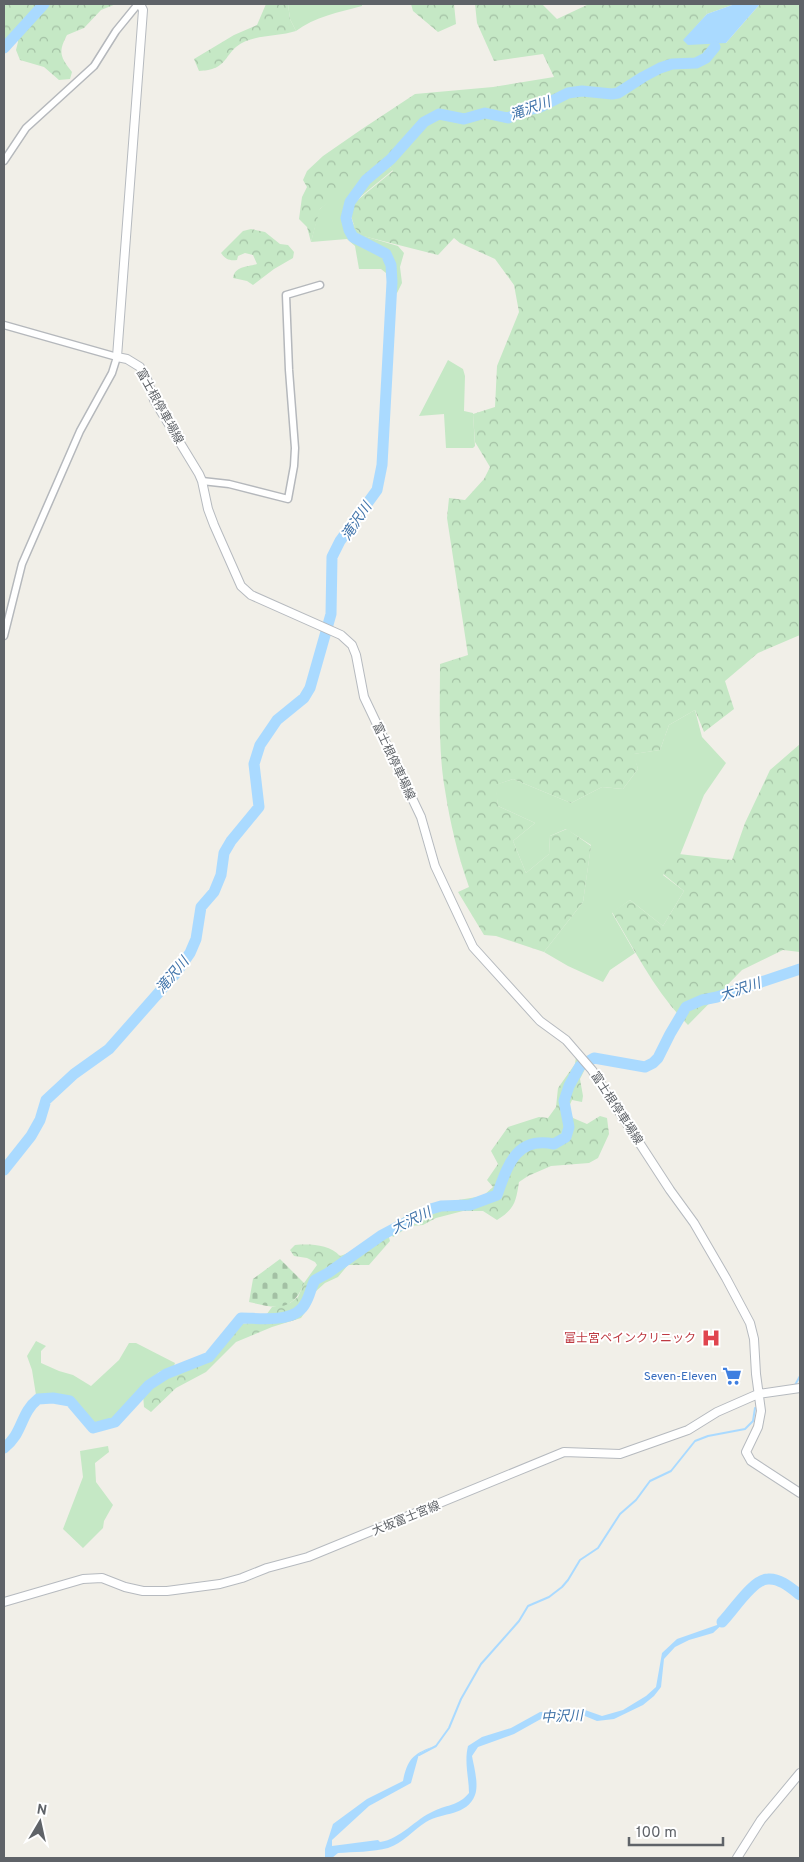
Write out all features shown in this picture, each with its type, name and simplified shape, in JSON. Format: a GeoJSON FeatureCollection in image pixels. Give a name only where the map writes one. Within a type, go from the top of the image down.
{"type":"FeatureCollection","features":[{"type":"Feature","properties":{"kind":"main road"},"geometry":{"type":"LineString","coordinates":[[116,357],[143,10],[139,4]]}},
{"type":"Feature","properties":{"kind":"main road","name":"富士根停車場線"},"geometry":{"type":"LineString","coordinates":[[116,357],[127,359],[140,367],[147,379],[154,400],[202,481],[208,509],[241,586],[251,595],[341,635],[352,645],[356,655],[364,697],[421,817],[438,874],[473,947],[540,1021],[566,1040],[584,1059],[670,1190],[694,1223],[742,1306],[750,1323],[754,1339],[761,1411],[760,1419],[747,1448],[748,1457],[751,1461],[800,1493]]}},
{"type":"Feature","properties":{"kind":"main road","name":"大坂富士宮線"},"geometry":{"type":"LineString","coordinates":[[4,1602],[83,1579],[94,1578],[102,1578],[125,1587],[144,1591],[167,1591],[220,1584],[267,1568],[308,1557],[564,1452],[620,1454],[688,1430],[717,1412],[758,1394],[800,1388]]}},
{"type":"Feature","properties":{"kind":"main road"},"geometry":{"type":"LineString","coordinates":[[737,1858],[761,1820],[800,1773]]}},
{"type":"Feature","properties":{"kind":"street"},"geometry":{"type":"LineString","coordinates":[[4,161],[26,128],[94,66],[116,31],[139,4]]}},
{"type":"Feature","properties":{"kind":"street"},"geometry":{"type":"LineString","coordinates":[[202,481],[229,484],[288,498],[294,466],[295,448],[286,295],[320,285]]}},
{"type":"Feature","properties":{"kind":"street"},"geometry":{"type":"LineString","coordinates":[[4,326],[116,357],[112,373],[80,431],[22,564],[4,636]]}},
{"type":"Feature","properties":{"kind":"green space"},"geometry":{"type":"Polygon","coordinates":[[[4,4],[116,4],[101,10],[84,28],[67,35],[61,50],[65,62],[72,72],[70,79],[59,80],[44,67],[20,60],[16,50],[18,42],[16,28],[4,47],[4,4]]]}},
{"type":"Feature","properties":{"kind":"green space"},"geometry":{"type":"Polygon","coordinates":[[[266,4],[288,4],[290,19],[296,31],[249,40],[235,48],[219,66],[199,71],[194,59],[234,35],[257,25],[266,4]]]}},
{"type":"Feature","properties":{"kind":"green space"},"geometry":{"type":"Polygon","coordinates":[[[288,4],[362,4],[362,6],[311,22],[296,31],[290,19],[288,4]]]}},
{"type":"Feature","properties":{"kind":"green space"},"geometry":{"type":"Polygon","coordinates":[[[411,4],[454,4],[456,24],[438,32],[413,11],[411,4]]]}},
{"type":"Feature","properties":{"kind":"green space"},"geometry":{"type":"Polygon","coordinates":[[[475,4],[542,4],[557,19],[589,4],[706,4],[707,14],[686,38],[726,43],[760,4],[800,4],[800,635],[758,653],[725,681],[734,709],[704,732],[695,710],[669,725],[660,750],[634,754],[638,769],[623,789],[602,787],[571,803],[513,779],[496,785],[498,806],[535,823],[513,841],[526,873],[549,854],[550,836],[567,829],[591,846],[583,902],[544,952],[496,936],[484,935],[458,892],[469,887],[449,815],[440,744],[440,664],[468,655],[447,518],[449,498],[465,500],[484,479],[490,467],[475,442],[473,414],[495,407],[497,366],[519,312],[514,285],[495,259],[460,243],[454,238],[438,255],[363,236],[355,228],[351,216],[354,203],[393,171],[384,159],[320,209],[311,242],[307,227],[299,219],[302,197],[307,187],[303,180],[307,171],[323,156],[415,94],[493,87],[554,77],[543,54],[494,61],[477,23],[475,4]]]}},
{"type":"Feature","properties":{"kind":"green space"},"geometry":{"type":"Polygon","coordinates":[[[705,4],[735,4],[707,14],[705,4]]]}},
{"type":"Feature","properties":{"kind":"green space"},"geometry":{"type":"Polygon","coordinates":[[[383,160],[393,170],[354,202],[350,217],[356,229],[364,236],[398,246],[404,253],[400,267],[402,283],[397,293],[390,293],[386,273],[381,269],[359,269],[355,246],[347,239],[311,242],[319,210],[336,194],[383,160]]]}},
{"type":"Feature","properties":{"kind":"green space"},"geometry":{"type":"Polygon","coordinates":[[[251,229],[265,232],[280,244],[288,245],[294,252],[293,258],[274,269],[253,285],[247,281],[233,278],[239,269],[257,264],[253,255],[245,253],[238,256],[237,260],[232,260],[226,258],[221,253],[243,231],[251,229]]]}},
{"type":"Feature","properties":{"kind":"green space"},"geometry":{"type":"Polygon","coordinates":[[[448,360],[463,369],[465,376],[464,411],[473,413],[475,446],[473,448],[446,448],[444,414],[419,416],[448,360]]]}},
{"type":"Feature","properties":{"kind":"green space"},"geometry":{"type":"Polygon","coordinates":[[[695,710],[702,737],[726,763],[704,795],[680,855],[663,875],[684,891],[663,926],[630,900],[612,913],[635,953],[610,970],[603,982],[568,966],[544,952],[583,902],[591,845],[566,829],[550,836],[549,854],[526,873],[513,841],[535,823],[498,806],[495,785],[513,779],[571,803],[602,787],[623,789],[638,769],[633,754],[660,750],[669,725],[695,710]]]}},
{"type":"Feature","properties":{"kind":"green space"},"geometry":{"type":"Polygon","coordinates":[[[800,744],[800,952],[783,950],[742,970],[688,1025],[676,1013],[656,985],[612,912],[630,900],[663,926],[684,891],[662,873],[679,854],[732,860],[745,823],[770,770],[800,744]]]}},
{"type":"Feature","properties":{"kind":"green space"},"geometry":{"type":"Polygon","coordinates":[[[576,1057],[588,1063],[580,1079],[583,1096],[582,1102],[572,1100],[568,1109],[573,1118],[587,1124],[600,1116],[607,1118],[609,1134],[598,1158],[589,1163],[551,1166],[528,1176],[519,1182],[514,1204],[508,1212],[497,1220],[483,1211],[463,1211],[436,1218],[423,1225],[410,1226],[393,1237],[389,1231],[410,1211],[440,1203],[483,1196],[493,1187],[487,1180],[498,1164],[491,1151],[508,1127],[539,1117],[548,1118],[556,1107],[558,1088],[575,1064],[576,1057]]]}},
{"type":"Feature","properties":{"kind":"green space"},"geometry":{"type":"Polygon","coordinates":[[[387,1230],[390,1241],[369,1265],[348,1265],[338,1277],[325,1283],[315,1292],[310,1305],[301,1318],[272,1327],[236,1342],[206,1372],[176,1388],[151,1412],[144,1407],[143,1395],[171,1376],[215,1355],[239,1324],[261,1322],[272,1307],[290,1303],[298,1297],[304,1283],[317,1265],[307,1258],[294,1256],[290,1250],[295,1245],[325,1247],[340,1256],[357,1250],[387,1230]]]}},
{"type":"Feature","properties":{"kind":"green space"},"geometry":{"type":"Polygon","coordinates":[[[280,1259],[304,1283],[300,1293],[289,1304],[282,1306],[275,1307],[249,1302],[253,1279],[280,1259]]]}},
{"type":"Feature","properties":{"kind":"green space"},"geometry":{"type":"Polygon","coordinates":[[[36,1341],[46,1346],[41,1351],[41,1363],[73,1375],[91,1386],[119,1360],[129,1343],[136,1343],[175,1363],[174,1366],[159,1372],[142,1387],[130,1407],[107,1424],[94,1426],[71,1400],[58,1396],[36,1395],[32,1370],[27,1356],[36,1341]]]}},
{"type":"Feature","properties":{"kind":"green space"},"geometry":{"type":"Polygon","coordinates":[[[108,1446],[109,1452],[95,1463],[96,1482],[113,1505],[104,1521],[103,1528],[83,1548],[63,1529],[83,1477],[80,1451],[108,1446]]]}},
{"type":"Feature","properties":{"kind":"water"},"geometry":{"type":"Polygon","coordinates":[[[735,4],[760,4],[726,43],[688,45],[683,40],[707,14],[735,4]]]}},
{"type":"Feature","properties":{"kind":"water"},"geometry":{"type":"Polygon","coordinates":[[[732,1611],[727,1620],[713,1633],[689,1640],[675,1647],[664,1659],[661,1687],[643,1705],[614,1719],[597,1721],[580,1714],[548,1715],[514,1734],[478,1747],[472,1756],[476,1776],[476,1791],[471,1802],[466,1807],[426,1822],[398,1843],[388,1848],[338,1853],[332,1858],[325,1858],[325,1849],[333,1824],[367,1799],[403,1781],[406,1768],[420,1752],[432,1747],[419,1754],[411,1783],[369,1806],[332,1840],[332,1846],[388,1840],[427,1815],[461,1800],[469,1793],[468,1746],[482,1737],[511,1728],[540,1712],[585,1710],[602,1716],[623,1710],[646,1696],[656,1687],[662,1653],[677,1639],[717,1625],[732,1611]]]}},
{"type":"Feature","properties":{"kind":"waterway"},"geometry":{"type":"LineString","coordinates":[[4,48],[44,4]]}},
{"type":"Feature","properties":{"kind":"waterway","name":"滝沢川"},"geometry":{"type":"LineString","coordinates":[[4,1170],[31,1136],[40,1120],[46,1100],[74,1074],[109,1049],[176,973],[190,953],[196,939],[201,907],[214,892],[221,875],[224,853],[231,841],[259,807],[254,764],[260,745],[277,720],[304,698],[310,688],[331,614],[332,557],[340,541],[377,490],[382,465],[392,282],[391,265],[386,254],[353,237],[346,218],[350,202],[366,180],[391,159],[424,122],[439,114],[464,119],[485,113],[508,118],[525,110],[538,108],[568,93],[582,91],[618,93],[660,68],[672,64],[696,63],[706,58],[715,47]]}},
{"type":"Feature","properties":{"kind":"waterway","name":"大沢川"},"geometry":{"type":"LineString","coordinates":[[4,1448],[15,1436],[28,1411],[38,1399],[53,1398],[70,1401],[93,1428],[115,1422],[149,1385],[166,1374],[209,1357],[241,1318],[268,1319],[295,1314],[306,1302],[315,1280],[382,1235],[431,1209],[441,1206],[470,1205],[497,1195],[505,1173],[515,1155],[522,1149],[531,1144],[554,1144],[566,1137],[569,1127],[564,1101],[569,1086],[580,1066],[594,1058],[645,1067],[658,1058],[686,1007],[702,1000],[717,997],[800,969]]}},
{"type":"Feature","properties":{"kind":"waterway"},"geometry":{"type":"LineString","coordinates":[[795,1385],[800,1376]]}},
{"type":"Feature","properties":{"kind":"waterway"},"geometry":{"type":"LineString","coordinates":[[419,1755],[436,1746],[449,1728],[461,1699],[481,1664],[519,1621],[528,1606],[549,1597],[562,1587],[580,1560],[598,1548],[620,1514],[636,1500],[650,1481],[671,1471],[695,1441],[708,1436],[745,1429],[753,1421],[755,1408]]}},
{"type":"Feature","properties":{"kind":"waterway","name":"中沢川"},"geometry":{"type":"LineString","coordinates":[[722,1622],[744,1596],[762,1580],[777,1580],[800,1595]]}},
{"type":"Feature","properties":{"kind":"place","name":"富士宮ペインクリニック"},"geometry":{"type":"Point","coordinates":[711,1338]}},
{"type":"Feature","properties":{"kind":"place","name":"Seven-Eleven"},"geometry":{"type":"Point","coordinates":[732,1376]}}]}
